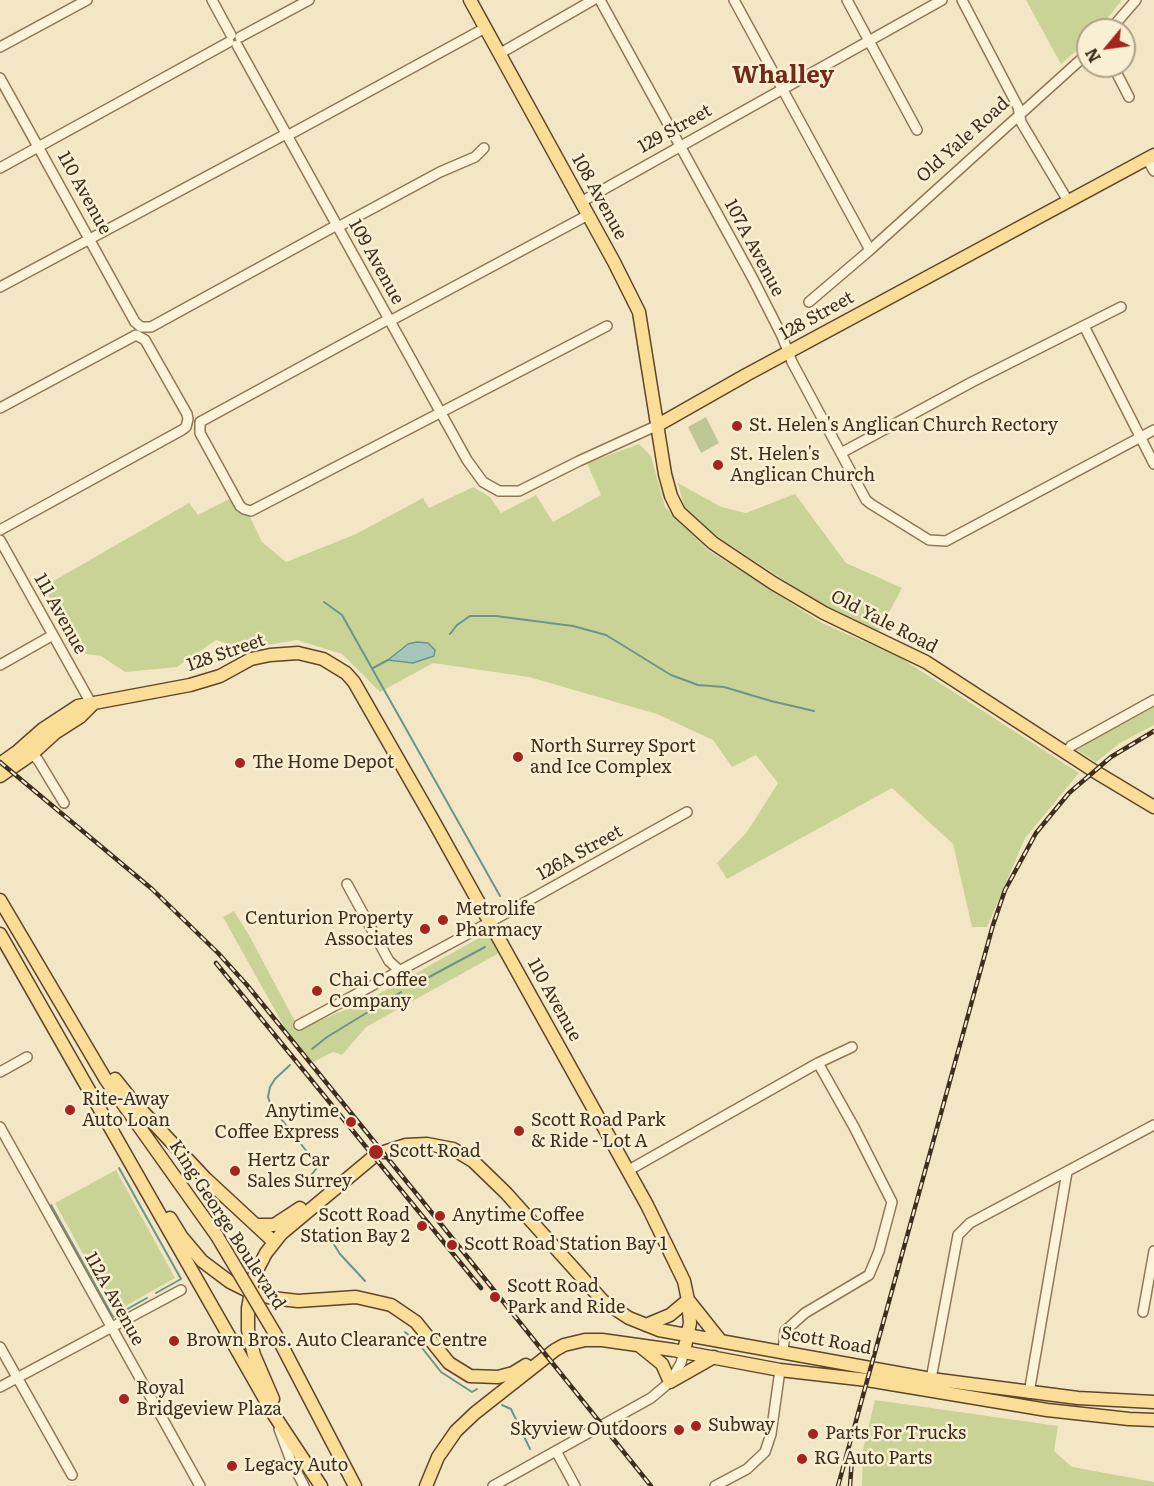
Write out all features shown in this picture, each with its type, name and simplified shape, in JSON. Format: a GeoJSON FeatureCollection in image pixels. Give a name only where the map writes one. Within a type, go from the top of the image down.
{"type":"FeatureCollection","features":[{"type":"Feature","properties":{"kind":"main road","name":"108 Avenue"},"geometry":{"type":"LineString","coordinates":[[470,0],[639,312],[658,425]]}},
{"type":"Feature","properties":{"kind":"main road","name":"128 Street"},"geometry":{"type":"LineString","coordinates":[[658,425],[788,352],[1151,157]]}},
{"type":"Feature","properties":{"kind":"main road","name":"Old Yale Road"},"geometry":{"type":"LineString","coordinates":[[658,425],[665,474],[671,496],[679,512],[704,536],[735,559],[818,609],[926,662],[1154,807]]}},
{"type":"Feature","properties":{"kind":"main road","name":"128 Street"},"geometry":{"type":"LineString","coordinates":[[0,764],[54,721],[78,706],[205,681],[220,676],[251,659],[270,655],[298,653],[323,659],[336,665]]}},
{"type":"Feature","properties":{"kind":"main road","name":"110 Avenue"},"geometry":{"type":"LineString","coordinates":[[336,665],[354,682],[629,1170],[684,1281],[690,1323],[684,1352]]}},
{"type":"Feature","properties":{"kind":"main road","name":"128 Street"},"geometry":{"type":"LineString","coordinates":[[0,776],[32,754],[55,733],[80,717],[92,705]]}},
{"type":"Feature","properties":{"kind":"main road","name":"King George Boulevard"},"geometry":{"type":"LineString","coordinates":[[0,900],[106,1080],[217,1236],[280,1342],[355,1486]]}},
{"type":"Feature","properties":{"kind":"main road"},"geometry":{"type":"LineString","coordinates":[[0,934],[274,1415],[321,1486]]}},
{"type":"Feature","properties":{"kind":"main road"},"geometry":{"type":"LineString","coordinates":[[82,1042],[193,1166],[274,1242]]}},
{"type":"Feature","properties":{"kind":"main road"},"geometry":{"type":"LineString","coordinates":[[75,1064],[113,1120],[191,1249],[213,1270],[230,1282],[250,1292],[272,1298],[298,1301],[356,1297],[391,1305],[416,1322],[449,1363],[470,1376],[498,1377],[513,1373],[555,1350]]}},
{"type":"Feature","properties":{"kind":"main road","name":"Scott Road"},"geometry":{"type":"LineString","coordinates":[[384,1152],[406,1145],[427,1144],[453,1149],[473,1161],[506,1193],[603,1301],[629,1318],[646,1325],[687,1335],[931,1379],[1029,1393],[1154,1402]]}},
{"type":"Feature","properties":{"kind":"main road"},"geometry":{"type":"LineString","coordinates":[[256,1225],[274,1225],[286,1219],[356,1166],[370,1160],[301,1216],[274,1242],[261,1263],[250,1292],[247,1320],[254,1355],[290,1438]]}},
{"type":"Feature","properties":{"kind":"main road"},"geometry":{"type":"LineString","coordinates":[[646,1325],[670,1315],[688,1300],[720,1340]]}},
{"type":"Feature","properties":{"kind":"main road","name":"Scott Road"},"geometry":{"type":"LineString","coordinates":[[426,1486],[438,1457],[456,1431],[490,1400],[555,1350],[564,1345],[585,1340],[602,1340],[684,1352],[780,1370],[867,1380],[1038,1409],[1154,1420]]}},
{"type":"Feature","properties":{"kind":"main road"},"geometry":{"type":"LineString","coordinates":[[638,1345],[662,1364],[670,1382],[714,1357]]}},
{"type":"Feature","properties":{"kind":"street"},"geometry":{"type":"LineString","coordinates":[[0,47],[87,0]]}},
{"type":"Feature","properties":{"kind":"street","name":"109 Avenue"},"geometry":{"type":"LineString","coordinates":[[212,0],[471,468],[479,479],[492,488]]}},
{"type":"Feature","properties":{"kind":"street"},"geometry":{"type":"LineString","coordinates":[[0,168],[309,0]]}},
{"type":"Feature","properties":{"kind":"street"},"geometry":{"type":"LineString","coordinates":[[499,54],[593,0]]}},
{"type":"Feature","properties":{"kind":"street","name":"107A Avenue"},"geometry":{"type":"LineString","coordinates":[[600,0],[752,277],[788,352],[866,500],[929,540],[946,541],[1139,437]]}},
{"type":"Feature","properties":{"kind":"street"},"geometry":{"type":"LineString","coordinates":[[734,0],[870,250]]}},
{"type":"Feature","properties":{"kind":"street"},"geometry":{"type":"LineString","coordinates":[[847,0],[917,130]]}},
{"type":"Feature","properties":{"kind":"street","name":"129 Street"},"geometry":{"type":"LineString","coordinates":[[581,202],[942,0]]}},
{"type":"Feature","properties":{"kind":"street"},"geometry":{"type":"LineString","coordinates":[[962,0],[1016,105],[1022,122],[1068,201]]}},
{"type":"Feature","properties":{"kind":"street"},"geometry":{"type":"LineString","coordinates":[[1120,18],[1136,0]]}},
{"type":"Feature","properties":{"kind":"street"},"geometry":{"type":"LineString","coordinates":[[0,287],[485,28]]}},
{"type":"Feature","properties":{"kind":"street","name":"Old Yale Road"},"geometry":{"type":"LineString","coordinates":[[809,303],[1076,64]]}},
{"type":"Feature","properties":{"kind":"street","name":"110 Avenue"},"geometry":{"type":"LineString","coordinates":[[0,78],[138,325],[151,327],[337,226]]}},
{"type":"Feature","properties":{"kind":"street"},"geometry":{"type":"LineString","coordinates":[[1119,78],[1129,96]]}},
{"type":"Feature","properties":{"kind":"street"},"geometry":{"type":"LineString","coordinates":[[337,226],[440,172],[475,157],[484,148]]}},
{"type":"Feature","properties":{"kind":"street"},"geometry":{"type":"LineString","coordinates":[[1151,157],[1154,171]]}},
{"type":"Feature","properties":{"kind":"street"},"geometry":{"type":"LineString","coordinates":[[588,215],[200,422],[199,430],[240,506],[250,511],[607,326]]}},
{"type":"Feature","properties":{"kind":"street"},"geometry":{"type":"LineString","coordinates":[[841,453],[972,382],[1121,307]]}},
{"type":"Feature","properties":{"kind":"street"},"geometry":{"type":"LineString","coordinates":[[1084,326],[1154,464]]}},
{"type":"Feature","properties":{"kind":"street"},"geometry":{"type":"LineString","coordinates":[[0,408],[135,335],[145,340],[187,414],[186,427],[182,430],[0,530]]}},
{"type":"Feature","properties":{"kind":"street","name":"128 Street"},"geometry":{"type":"LineString","coordinates":[[492,488],[507,492],[523,490],[579,461],[658,425]]}},
{"type":"Feature","properties":{"kind":"street"},"geometry":{"type":"LineString","coordinates":[[1139,437],[1154,430]]}},
{"type":"Feature","properties":{"kind":"street","name":"111 Avenue"},"geometry":{"type":"LineString","coordinates":[[0,540],[92,705]]}},
{"type":"Feature","properties":{"kind":"street"},"geometry":{"type":"LineString","coordinates":[[0,665],[53,635]]}},
{"type":"Feature","properties":{"kind":"street"},"geometry":{"type":"LineString","coordinates":[[1066,753],[1071,746],[1154,700]]}},
{"type":"Feature","properties":{"kind":"street"},"geometry":{"type":"LineString","coordinates":[[32,754],[64,803]]}},
{"type":"Feature","properties":{"kind":"street","name":"126A Street"},"geometry":{"type":"LineString","coordinates":[[299,1025],[687,812]]}},
{"type":"Feature","properties":{"kind":"street"},"geometry":{"type":"LineString","coordinates":[[347,884],[389,961],[399,970]]}},
{"type":"Feature","properties":{"kind":"street"},"geometry":{"type":"LineString","coordinates":[[629,1170],[818,1063],[852,1047]]}},
{"type":"Feature","properties":{"kind":"street"},"geometry":{"type":"LineString","coordinates":[[0,1072],[27,1057]]}},
{"type":"Feature","properties":{"kind":"street"},"geometry":{"type":"LineString","coordinates":[[783,1352],[785,1331],[805,1313],[869,1275],[879,1251],[892,1202],[855,1127],[818,1063]]}},
{"type":"Feature","properties":{"kind":"street"},"geometry":{"type":"LineString","coordinates":[[931,1379],[958,1235],[970,1223],[1154,1125]]}},
{"type":"Feature","properties":{"kind":"street","name":"112A Avenue"},"geometry":{"type":"LineString","coordinates":[[0,1127],[200,1486]]}},
{"type":"Feature","properties":{"kind":"street"},"geometry":{"type":"LineString","coordinates":[[1029,1393],[1067,1172]]}},
{"type":"Feature","properties":{"kind":"street"},"geometry":{"type":"LineString","coordinates":[[1143,1312],[1154,1251]]}},
{"type":"Feature","properties":{"kind":"street"},"geometry":{"type":"LineString","coordinates":[[0,1388],[181,1290]]}},
{"type":"Feature","properties":{"kind":"street"},"geometry":{"type":"LineString","coordinates":[[0,1347],[72,1475]]}},
{"type":"Feature","properties":{"kind":"street"},"geometry":{"type":"LineString","coordinates":[[492,1486],[639,1406],[670,1382],[681,1363],[684,1352]]}},
{"type":"Feature","properties":{"kind":"street"},"geometry":{"type":"LineString","coordinates":[[715,1486],[747,1469],[765,1452],[771,1434],[780,1370]]}},
{"type":"Feature","properties":{"kind":"street"},"geometry":{"type":"LineString","coordinates":[[274,1415],[291,1461],[304,1486]]}},
{"type":"Feature","properties":{"kind":"street"},"geometry":{"type":"LineString","coordinates":[[556,1451],[575,1486]]}},
{"type":"Feature","properties":{"kind":"green space"},"geometry":{"type":"Polygon","coordinates":[[[1026,0],[1122,0],[1108,18],[1076,18],[1076,51],[1061,64],[1026,0]]]}},
{"type":"Feature","properties":{"kind":"green space"},"geometry":{"type":"Polygon","coordinates":[[[706,417],[719,443],[701,453],[688,427],[706,417]]]}},
{"type":"Feature","properties":{"kind":"green space"},"geometry":{"type":"Polygon","coordinates":[[[639,444],[651,456],[665,507],[708,550],[822,623],[901,658],[1079,773],[1025,838],[987,927],[972,927],[953,844],[892,788],[727,879],[717,863],[747,832],[778,783],[756,755],[732,767],[713,740],[657,714],[529,677],[433,663],[380,692],[342,654],[297,640],[244,649],[216,640],[177,667],[125,672],[101,656],[86,654],[43,587],[189,503],[198,515],[229,499],[249,515],[262,542],[286,562],[356,534],[423,498],[429,508],[473,487],[490,497],[501,513],[536,495],[553,522],[601,495],[587,463],[639,444]]]}},
{"type":"Feature","properties":{"kind":"green space"},"geometry":{"type":"Polygon","coordinates":[[[678,483],[721,507],[746,513],[795,494],[846,563],[902,588],[879,631],[814,600],[712,533],[685,510],[678,483]]]}},
{"type":"Feature","properties":{"kind":"green space"},"geometry":{"type":"Polygon","coordinates":[[[1154,703],[1154,725],[1120,743],[1096,762],[1077,750],[1154,703]]]}},
{"type":"Feature","properties":{"kind":"green space"},"geometry":{"type":"Polygon","coordinates":[[[234,911],[299,1029],[366,1001],[488,933],[499,953],[366,1027],[342,1055],[333,1052],[313,1062],[286,1030],[223,917],[234,911]]]}},
{"type":"Feature","properties":{"kind":"green space"},"geometry":{"type":"Polygon","coordinates":[[[116,1170],[175,1278],[115,1312],[55,1203],[116,1170]]]}},
{"type":"Feature","properties":{"kind":"green space"},"geometry":{"type":"Polygon","coordinates":[[[875,1400],[1058,1426],[1054,1451],[1072,1467],[1154,1482],[1154,1486],[862,1486],[863,1450],[875,1400]]]}},
{"type":"Feature","properties":{"kind":"water"},"geometry":{"type":"Polygon","coordinates":[[[428,643],[435,650],[434,656],[413,663],[388,660],[408,644],[428,643]]]}},
{"type":"Feature","properties":{"kind":"waterway"},"geometry":{"type":"LineString","coordinates":[[324,602],[342,615],[500,896]]}},
{"type":"Feature","properties":{"kind":"waterway"},"geometry":{"type":"LineString","coordinates":[[450,634],[457,625],[470,616],[496,616],[573,626],[606,635],[671,675],[698,685],[724,687],[814,711]]}},
{"type":"Feature","properties":{"kind":"waterway"},"geometry":{"type":"LineString","coordinates":[[373,668],[388,660]]}},
{"type":"Feature","properties":{"kind":"waterway"},"geometry":{"type":"LineString","coordinates":[[416,984],[485,947]]}},
{"type":"Feature","properties":{"kind":"waterway"},"geometry":{"type":"LineString","coordinates":[[312,1049],[327,1037],[401,992]]}},
{"type":"Feature","properties":{"kind":"waterway"},"geometry":{"type":"LineString","coordinates":[[290,1065],[275,1079],[268,1097],[271,1106],[315,1162],[316,1169],[305,1183],[307,1187]]}},
{"type":"Feature","properties":{"kind":"waterway"},"geometry":{"type":"LineString","coordinates":[[119,1168],[181,1279],[156,1293]]}},
{"type":"Feature","properties":{"kind":"waterway"},"geometry":{"type":"LineString","coordinates":[[51,1205],[113,1317],[147,1298]]}},
{"type":"Feature","properties":{"kind":"waterway"},"geometry":{"type":"LineString","coordinates":[[326,1232],[340,1254],[365,1281]]}},
{"type":"Feature","properties":{"kind":"waterway"},"geometry":{"type":"LineString","coordinates":[[405,1332],[419,1344],[441,1372],[472,1392],[477,1389]]}},
{"type":"Feature","properties":{"kind":"waterway"},"geometry":{"type":"LineString","coordinates":[[502,1405],[511,1409],[530,1449]]}},
{"type":"Feature","properties":{"kind":"railway"},"geometry":{"type":"LineString","coordinates":[[838,1486],[993,925],[1005,890],[1036,833],[1069,793],[1111,757],[1154,731]]}},
{"type":"Feature","properties":{"kind":"railway"},"geometry":{"type":"LineString","coordinates":[[0,762],[152,889],[218,953],[247,985],[651,1486]]}},
{"type":"Feature","properties":{"kind":"railway"},"geometry":{"type":"LineString","coordinates":[[216,963],[481,1288]]}},
{"type":"Feature","properties":{"kind":"railway"},"geometry":{"type":"LineString","coordinates":[[850,1486],[852,1459]]}},
{"type":"Feature","properties":{"kind":"place","name":"St. Helen's Anglican Church Rectory"},"geometry":{"type":"Point","coordinates":[737,426]}},
{"type":"Feature","properties":{"kind":"place","name":"St. Helen's Anglican Church"},"geometry":{"type":"Point","coordinates":[718,465]}},
{"type":"Feature","properties":{"kind":"place","name":"North Surrey Sport and Ice Complex"},"geometry":{"type":"Point","coordinates":[518,757]}},
{"type":"Feature","properties":{"kind":"place","name":"The Home Depot"},"geometry":{"type":"Point","coordinates":[240,763]}},
{"type":"Feature","properties":{"kind":"place","name":"Metrolife Pharmacy"},"geometry":{"type":"Point","coordinates":[443,920]}},
{"type":"Feature","properties":{"kind":"place","name":"Centurion Property Associates"},"geometry":{"type":"Point","coordinates":[425,929]}},
{"type":"Feature","properties":{"kind":"place","name":"Chai Coffee Company"},"geometry":{"type":"Point","coordinates":[317,991]}},
{"type":"Feature","properties":{"kind":"place","name":"Rite-Away Auto Loan"},"geometry":{"type":"Point","coordinates":[70,1110]}},
{"type":"Feature","properties":{"kind":"place","name":"Anytime Coffee Express"},"geometry":{"type":"Point","coordinates":[351,1122]}},
{"type":"Feature","properties":{"kind":"place","name":"Scott Road Park & Ride - Lot A"},"geometry":{"type":"Point","coordinates":[519,1131]}},
{"type":"Feature","properties":{"kind":"place","name":"Scott Road"},"geometry":{"type":"Point","coordinates":[376,1152]}},
{"type":"Feature","properties":{"kind":"place","name":"Hertz Car Sales Surrey"},"geometry":{"type":"Point","coordinates":[235,1171]}},
{"type":"Feature","properties":{"kind":"place","name":"Anytime Coffee"},"geometry":{"type":"Point","coordinates":[440,1216]}},
{"type":"Feature","properties":{"kind":"place","name":"Scott Road Station Bay 2"},"geometry":{"type":"Point","coordinates":[422,1226]}},
{"type":"Feature","properties":{"kind":"place","name":"Scott Road Station Bay 1"},"geometry":{"type":"Point","coordinates":[452,1245]}},
{"type":"Feature","properties":{"kind":"place","name":"Scott Road Park and Ride"},"geometry":{"type":"Point","coordinates":[495,1297]}},
{"type":"Feature","properties":{"kind":"place","name":"Brown Bros. Auto Clearance Centre"},"geometry":{"type":"Point","coordinates":[174,1341]}},
{"type":"Feature","properties":{"kind":"place","name":"Royal Bridgeview Plaza"},"geometry":{"type":"Point","coordinates":[124,1399]}},
{"type":"Feature","properties":{"kind":"place","name":"Subway"},"geometry":{"type":"Point","coordinates":[696,1426]}},
{"type":"Feature","properties":{"kind":"place","name":"Skyview Outdoors"},"geometry":{"type":"Point","coordinates":[679,1430]}},
{"type":"Feature","properties":{"kind":"place","name":"Parts For Trucks"},"geometry":{"type":"Point","coordinates":[813,1434]}},
{"type":"Feature","properties":{"kind":"place","name":"RG Auto Parts"},"geometry":{"type":"Point","coordinates":[802,1459]}},
{"type":"Feature","properties":{"kind":"place","name":"Legacy Auto"},"geometry":{"type":"Point","coordinates":[232,1466]}},
{"type":"Feature","properties":{"kind":"district","name":"Whalley"},"geometry":{"type":"Point","coordinates":[783,76]}}]}
